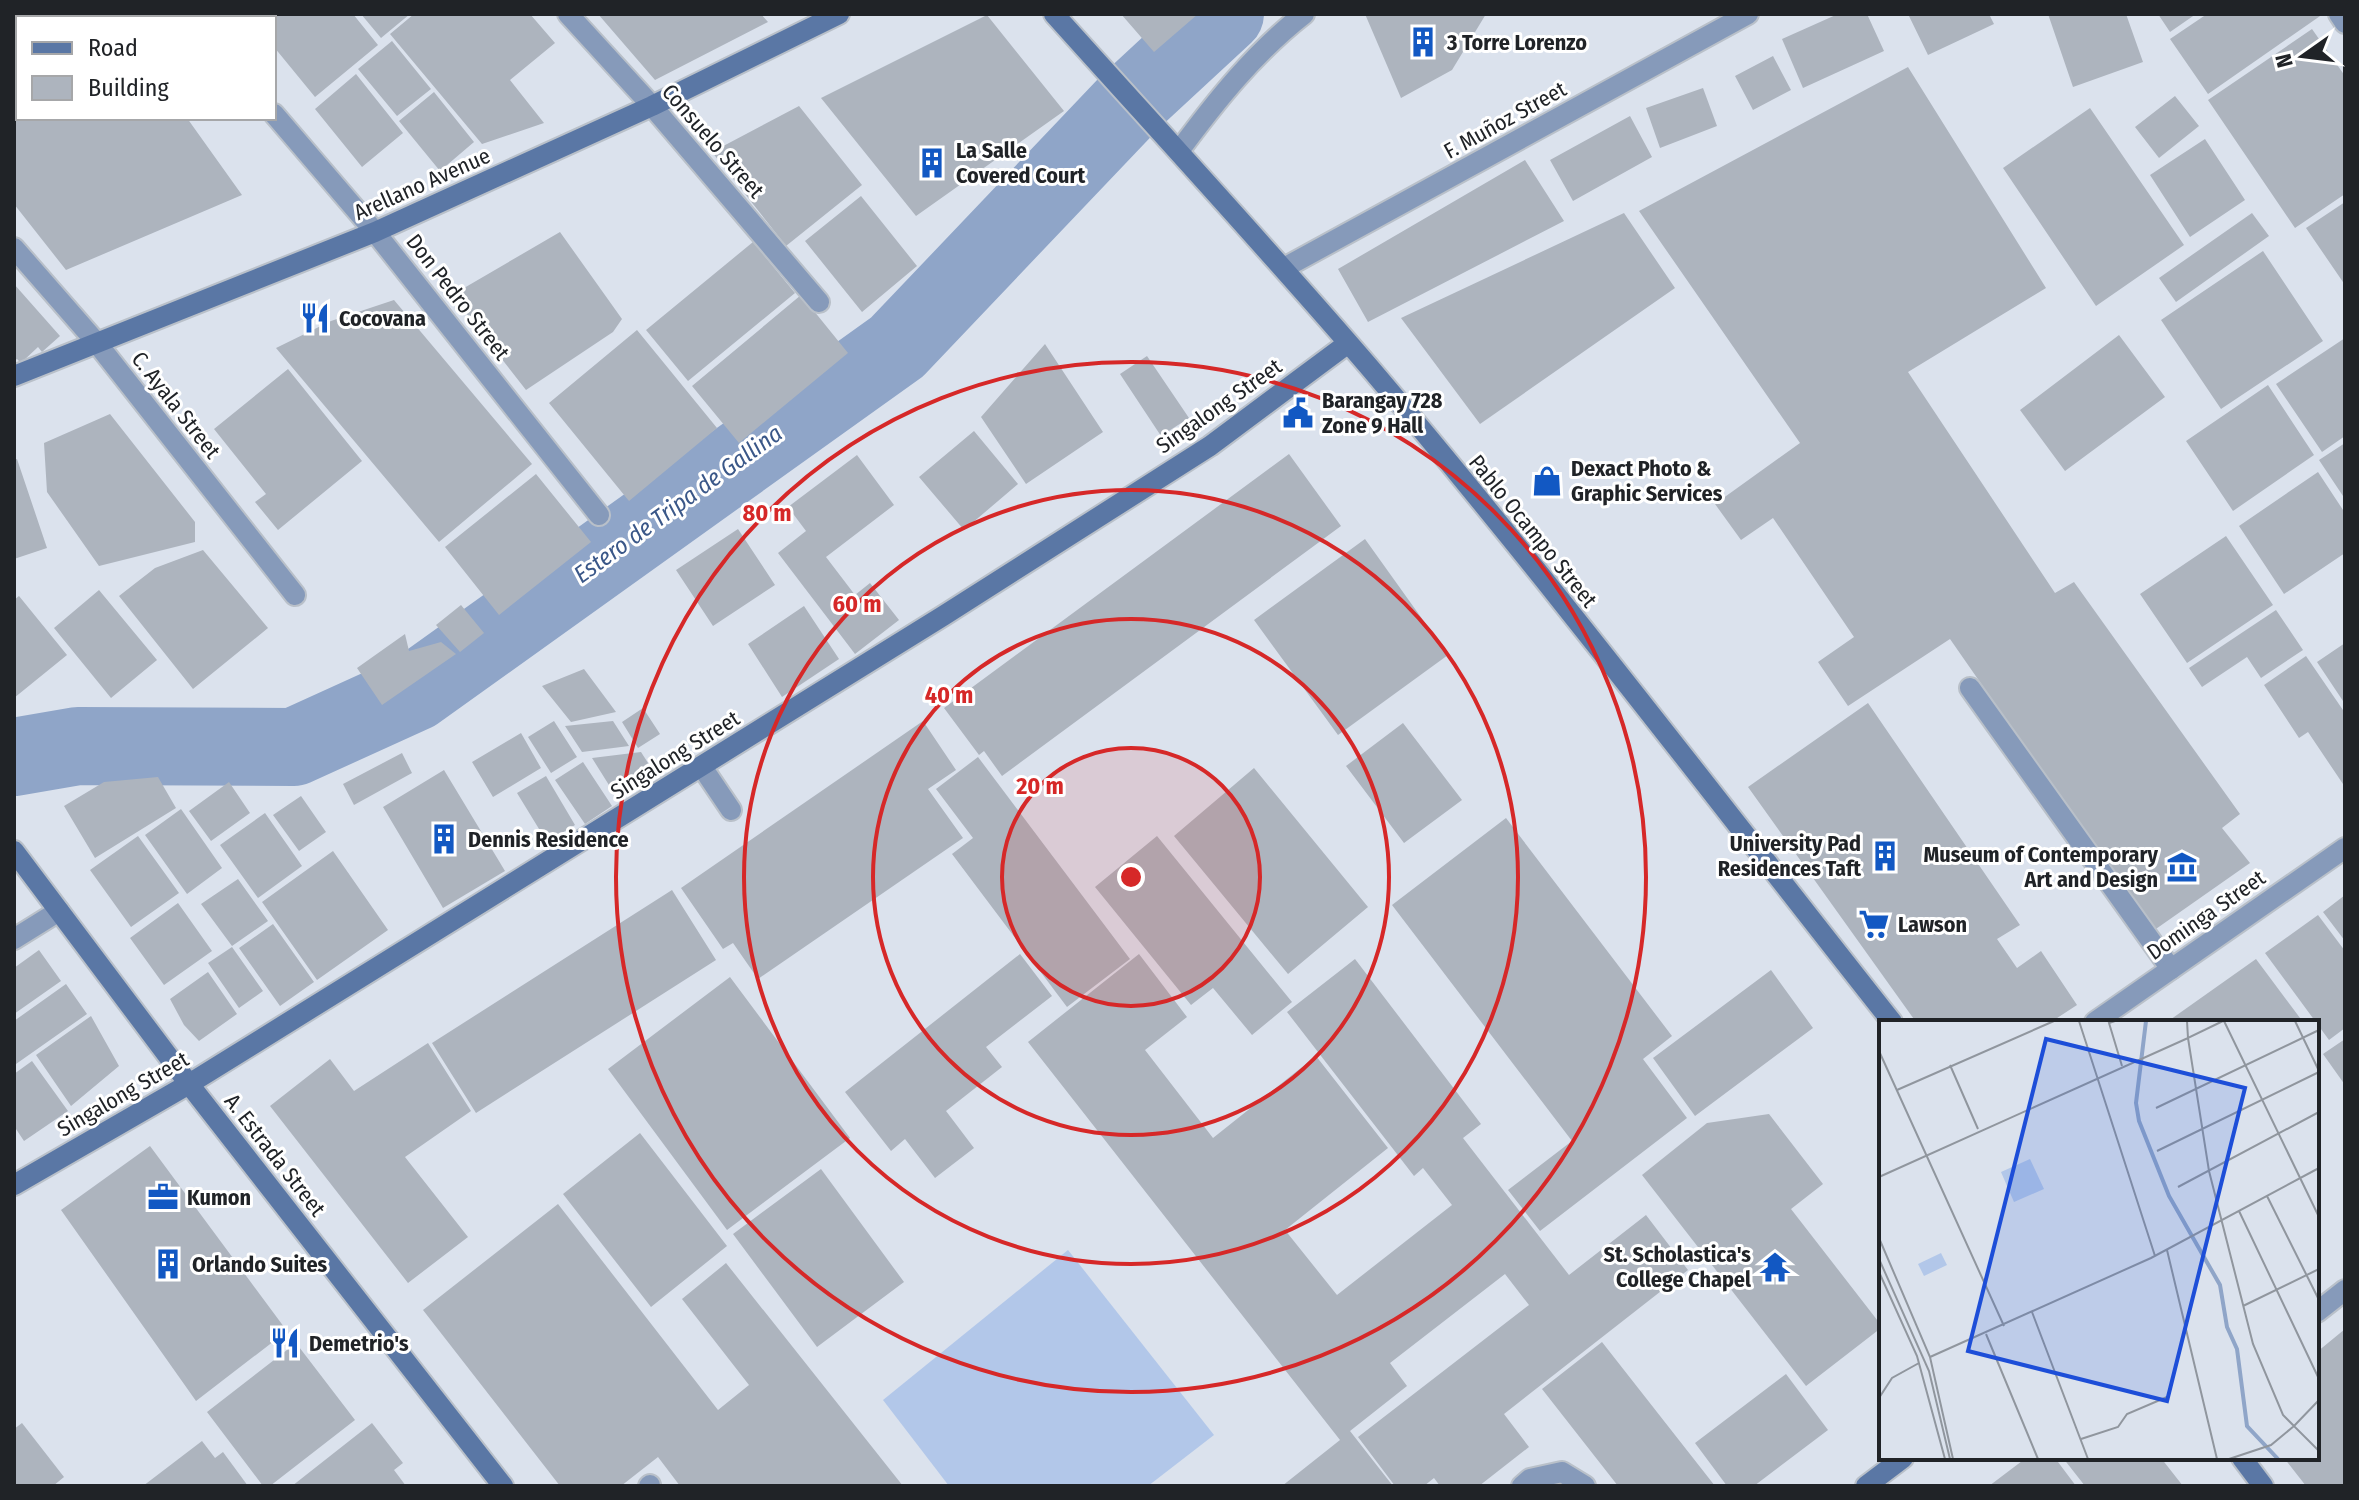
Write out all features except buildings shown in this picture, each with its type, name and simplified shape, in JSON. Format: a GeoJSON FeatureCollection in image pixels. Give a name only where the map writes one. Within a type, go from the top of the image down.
{"type":"FeatureCollection","features":[{"type":"Feature","properties":{"kind":"main road","name":"Arellano Avenue"},"geometry":{"type":"LineString","coordinates":[[14,376],[375,232],[652,106],[839,14]]}},
{"type":"Feature","properties":{"kind":"main road","name":"Pablo Ocampo Street"},"geometry":{"type":"LineString","coordinates":[[1054,14],[1284,268],[1585,634],[1890,1020]]}},
{"type":"Feature","properties":{"kind":"main road","name":"Singalong Street"},"geometry":{"type":"LineString","coordinates":[[14,1185],[189,1084],[702,767],[1210,446],[1347,344]]}},
{"type":"Feature","properties":{"kind":"main road","name":"A. Estrada Street"},"geometry":{"type":"LineString","coordinates":[[14,851],[189,1084],[503,1486]]}},
{"type":"Feature","properties":{"kind":"main road"},"geometry":{"type":"LineString","coordinates":[[1866,1486],[1900,1460]]}},
{"type":"Feature","properties":{"kind":"main road"},"geometry":{"type":"LineString","coordinates":[[2244,1460],[2263,1486]]}},
{"type":"Feature","properties":{"kind":"street","name":"Consuelo Street"},"geometry":{"type":"LineString","coordinates":[[568,14],[652,106],[819,302]]}},
{"type":"Feature","properties":{"kind":"street"},"geometry":{"type":"LineString","coordinates":[[1172,144],[1210,108],[1253,59],[1304,14]]}},
{"type":"Feature","properties":{"kind":"street","name":"F. Muñoz Street"},"geometry":{"type":"LineString","coordinates":[[1284,268],[1748,14]]}},
{"type":"Feature","properties":{"kind":"street"},"geometry":{"type":"LineString","coordinates":[[2339,14],[2345,23]]}},
{"type":"Feature","properties":{"kind":"street","name":"Don Pedro Street"},"geometry":{"type":"LineString","coordinates":[[276,116],[375,232],[599,515]]}},
{"type":"Feature","properties":{"kind":"street","name":"C. Ayala Street"},"geometry":{"type":"LineString","coordinates":[[14,248],[96,342],[295,595]]}},
{"type":"Feature","properties":{"kind":"street"},"geometry":{"type":"LineString","coordinates":[[1970,688],[2171,969]]}},
{"type":"Feature","properties":{"kind":"street"},"geometry":{"type":"LineString","coordinates":[[702,767],[731,810]]}},
{"type":"Feature","properties":{"kind":"street","name":"Dominga Street"},"geometry":{"type":"LineString","coordinates":[[2098,1020],[2345,848]]}},
{"type":"Feature","properties":{"kind":"street"},"geometry":{"type":"LineString","coordinates":[[14,939],[59,911]]}},
{"type":"Feature","properties":{"kind":"street"},"geometry":{"type":"LineString","coordinates":[[2319,1310],[2345,1290]]}},
{"type":"Feature","properties":{"kind":"street"},"geometry":{"type":"LineString","coordinates":[[1522,1486],[1530,1479],[1562,1472],[1585,1486]]}},
{"type":"Feature","properties":{"kind":"shaded area"},"geometry":{"type":"Polygon","coordinates":[[[1068,1250],[1214,1435],[1148,1486],[949,1486],[883,1400],[1068,1250]]]}},
{"type":"Feature","properties":{"kind":"waterway","name":"Estero de Tripa de Gallina"},"geometry":{"type":"LineString","coordinates":[[14,757],[78,746],[294,747],[415,692],[897,347],[1131,101],[1225,14]]}},
{"type":"Feature","properties":{"kind":"place","name":"3 Torre Lorenzo"},"geometry":{"type":"Point","coordinates":[1423,42]}},
{"type":"Feature","properties":{"kind":"place","name":"La Salle Covered Court"},"geometry":{"type":"Point","coordinates":[932,163]}},
{"type":"Feature","properties":{"kind":"place","name":"Cocovana"},"geometry":{"type":"Point","coordinates":[315,318]}},
{"type":"Feature","properties":{"kind":"place","name":"Barangay 728 Zone 9 Hall"},"geometry":{"type":"Point","coordinates":[1298,413]}},
{"type":"Feature","properties":{"kind":"place","name":"Dexact Photo & Graphic Services"},"geometry":{"type":"Point","coordinates":[1547,481]}},
{"type":"Feature","properties":{"kind":"place","name":"Dennis Residence"},"geometry":{"type":"Point","coordinates":[444,839]}},
{"type":"Feature","properties":{"kind":"place","name":"University Pad Residences Taft"},"geometry":{"type":"Point","coordinates":[1885,856]}},
{"type":"Feature","properties":{"kind":"place","name":"Museum of Contemporary Art and Design"},"geometry":{"type":"Point","coordinates":[2182,867]}},
{"type":"Feature","properties":{"kind":"place","name":"Lawson"},"geometry":{"type":"Point","coordinates":[1874,924]}},
{"type":"Feature","properties":{"kind":"place","name":"Kumon"},"geometry":{"type":"Point","coordinates":[163,1197]}},
{"type":"Feature","properties":{"kind":"place","name":"Orlando Suites"},"geometry":{"type":"Point","coordinates":[168,1264]}},
{"type":"Feature","properties":{"kind":"place","name":"St. Scholastica's College Chapel"},"geometry":{"type":"Point","coordinates":[1775,1267]}},
{"type":"Feature","properties":{"kind":"place","name":"Demetrio's"},"geometry":{"type":"Point","coordinates":[285,1343]}}]}
